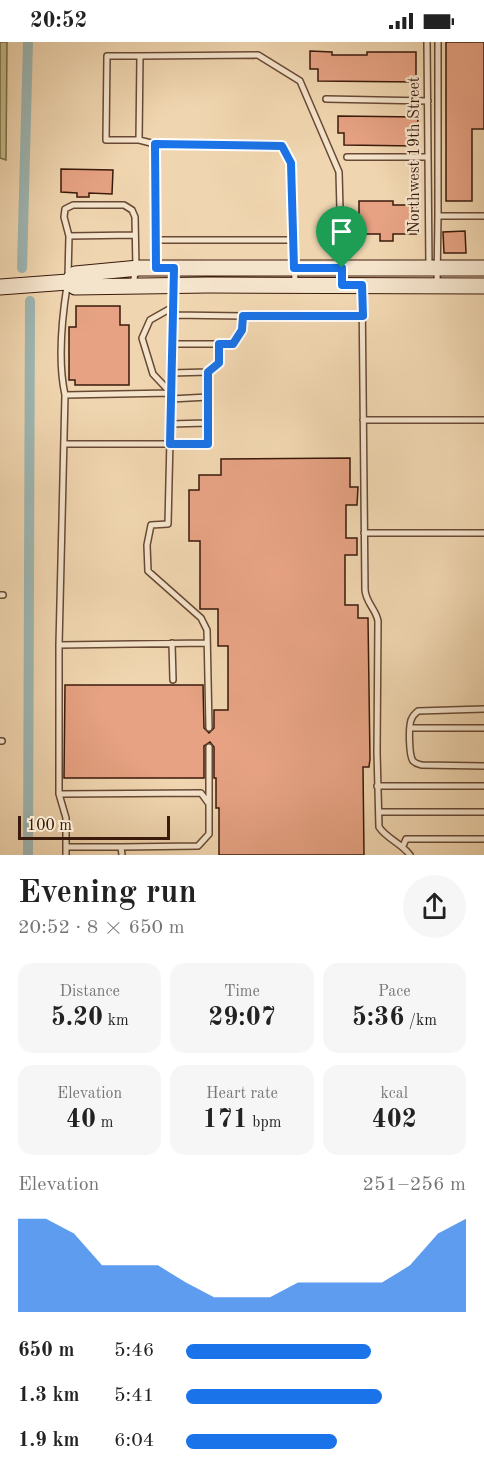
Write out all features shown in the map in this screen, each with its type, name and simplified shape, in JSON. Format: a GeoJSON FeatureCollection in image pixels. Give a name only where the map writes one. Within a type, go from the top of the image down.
{"type":"FeatureCollection","features":[{"type":"Feature","properties":{"kind":"street"},"geometry":{"type":"LineString","coordinates":[[68,282],[75,274],[136,268],[484,268]]}},
{"type":"Feature","properties":{"kind":"street"},"geometry":{"type":"LineString","coordinates":[[362,268],[362,285]]}},
{"type":"Feature","properties":{"kind":"street"},"geometry":{"type":"LineString","coordinates":[[0,287],[68,282],[75,287],[484,286]]}},
{"type":"Feature","properties":{"kind":"lane","name":"Northwest 19th Street"},"geometry":{"type":"LineString","coordinates":[[428,42],[428,157],[433,268]]}},
{"type":"Feature","properties":{"kind":"lane"},"geometry":{"type":"LineString","coordinates":[[437,285],[433,268],[438,216],[438,42]]}},
{"type":"Feature","properties":{"kind":"lane"},"geometry":{"type":"LineString","coordinates":[[295,285],[291,163],[282,146],[155,144],[139,140],[106,140],[107,56],[258,55],[300,81],[339,172],[342,285]]}},
{"type":"Feature","properties":{"kind":"lane"},"geometry":{"type":"LineString","coordinates":[[139,140],[140,56]]}},
{"type":"Feature","properties":{"kind":"lane"},"geometry":{"type":"LineString","coordinates":[[326,99],[428,101]]}},
{"type":"Feature","properties":{"kind":"lane"},"geometry":{"type":"LineString","coordinates":[[155,144],[156,268]]}},
{"type":"Feature","properties":{"kind":"lane"},"geometry":{"type":"LineString","coordinates":[[346,157],[428,157]]}},
{"type":"Feature","properties":{"kind":"lane"},"geometry":{"type":"LineString","coordinates":[[66,855],[66,818],[58,794],[65,395],[62,381],[63,319],[68,282],[69,236],[64,217],[65,209],[73,205],[124,205],[132,210],[135,217],[136,268],[132,286]]}},
{"type":"Feature","properties":{"kind":"lane"},"geometry":{"type":"LineString","coordinates":[[438,216],[484,216]]}},
{"type":"Feature","properties":{"kind":"lane"},"geometry":{"type":"LineString","coordinates":[[69,236],[135,235]]}},
{"type":"Feature","properties":{"kind":"lane"},"geometry":{"type":"LineString","coordinates":[[156,240],[294,240]]}},
{"type":"Feature","properties":{"kind":"lane"},"geometry":{"type":"LineString","coordinates":[[174,268],[168,524],[151,525],[147,545],[148,571],[201,618],[207,630],[209,728]]}},
{"type":"Feature","properties":{"kind":"lane"},"geometry":{"type":"LineString","coordinates":[[362,285],[366,598],[377,613],[378,621],[377,786],[379,827],[384,834],[403,846],[410,855]]}},
{"type":"Feature","properties":{"kind":"lane"},"geometry":{"type":"LineString","coordinates":[[171,396],[153,374],[142,338],[150,320],[173,307]]}},
{"type":"Feature","properties":{"kind":"lane"},"geometry":{"type":"LineString","coordinates":[[173,315],[363,316]]}},
{"type":"Feature","properties":{"kind":"lane"},"geometry":{"type":"LineString","coordinates":[[172,344],[233,344],[242,330],[243,316]]}},
{"type":"Feature","properties":{"kind":"lane"},"geometry":{"type":"LineString","coordinates":[[171,373],[208,372],[219,363],[219,344]]}},
{"type":"Feature","properties":{"kind":"lane"},"geometry":{"type":"LineString","coordinates":[[64,444],[208,444],[208,372]]}},
{"type":"Feature","properties":{"kind":"lane"},"geometry":{"type":"LineString","coordinates":[[65,395],[208,397]]}},
{"type":"Feature","properties":{"kind":"lane"},"geometry":{"type":"LineString","coordinates":[[363,420],[484,420]]}},
{"type":"Feature","properties":{"kind":"lane"},"geometry":{"type":"LineString","coordinates":[[170,424],[207,423]]}},
{"type":"Feature","properties":{"kind":"lane"},"geometry":{"type":"LineString","coordinates":[[364,533],[484,533]]}},
{"type":"Feature","properties":{"kind":"lane"},"geometry":{"type":"LineString","coordinates":[[172,643],[173,680]]}},
{"type":"Feature","properties":{"kind":"lane"},"geometry":{"type":"LineString","coordinates":[[59,645],[207,643]]}},
{"type":"Feature","properties":{"kind":"lane"},"geometry":{"type":"LineString","coordinates":[[484,709],[418,711],[412,716],[410,728],[411,757],[415,763],[431,766],[484,766]]}},
{"type":"Feature","properties":{"kind":"lane"},"geometry":{"type":"LineString","coordinates":[[410,728],[484,728]]}},
{"type":"Feature","properties":{"kind":"lane"},"geometry":{"type":"LineString","coordinates":[[66,847],[198,846],[209,834],[209,747]]}},
{"type":"Feature","properties":{"kind":"lane"},"geometry":{"type":"LineString","coordinates":[[377,786],[484,786]]}},
{"type":"Feature","properties":{"kind":"lane"},"geometry":{"type":"LineString","coordinates":[[58,794],[201,793],[209,804]]}},
{"type":"Feature","properties":{"kind":"lane"},"geometry":{"type":"LineString","coordinates":[[379,812],[484,812]]}},
{"type":"Feature","properties":{"kind":"lane"},"geometry":{"type":"LineString","coordinates":[[403,846],[406,839],[484,839]]}},
{"type":"Feature","properties":{"kind":"lane"},"geometry":{"type":"LineString","coordinates":[[121,847],[122,855]]}},
{"type":"Feature","properties":{"kind":"shaded area"},"geometry":{"type":"Polygon","coordinates":[[[0,42],[7,42],[6,160],[0,158],[0,42]]]}},
{"type":"Feature","properties":{"kind":"building"},"geometry":{"type":"Polygon","coordinates":[[[446,42],[484,42],[484,129],[472,129],[472,201],[446,201],[446,42]]]}},
{"type":"Feature","properties":{"kind":"building"},"geometry":{"type":"Polygon","coordinates":[[[310,51],[332,52],[332,55],[416,52],[416,82],[318,81],[318,69],[310,69],[310,51]]]}},
{"type":"Feature","properties":{"kind":"building"},"geometry":{"type":"Polygon","coordinates":[[[338,116],[418,117],[417,146],[344,145],[344,133],[338,133],[338,116]]]}},
{"type":"Feature","properties":{"kind":"building"},"geometry":{"type":"Polygon","coordinates":[[[61,169],[113,170],[112,194],[89,193],[89,197],[77,197],[77,193],[61,192],[61,169]]]}},
{"type":"Feature","properties":{"kind":"building"},"geometry":{"type":"Polygon","coordinates":[[[359,201],[393,201],[393,205],[417,205],[417,234],[393,234],[393,241],[380,241],[380,234],[359,234],[359,201]]]}},
{"type":"Feature","properties":{"kind":"building"},"geometry":{"type":"Polygon","coordinates":[[[465,231],[466,253],[444,253],[443,232],[465,231]]]}},
{"type":"Feature","properties":{"kind":"building"},"geometry":{"type":"Polygon","coordinates":[[[76,306],[120,306],[120,325],[129,325],[129,385],[75,385],[75,380],[69,380],[69,327],[76,327],[76,306]]]}},
{"type":"Feature","properties":{"kind":"building"},"geometry":{"type":"Polygon","coordinates":[[[350,458],[350,487],[358,487],[357,505],[346,505],[346,538],[357,538],[357,555],[345,555],[345,605],[358,605],[358,618],[368,618],[370,759],[369,767],[363,767],[364,855],[219,855],[219,808],[216,808],[214,747],[210,742],[204,746],[204,778],[64,778],[65,685],[203,685],[204,728],[209,733],[214,728],[214,710],[228,710],[228,646],[218,646],[218,609],[200,609],[200,541],[189,541],[189,490],[199,490],[199,475],[221,475],[221,459],[350,458]]]}},
{"type":"Feature","properties":{"kind":"waterway"},"geometry":{"type":"LineString","coordinates":[[22,268],[28,42]]}},
{"type":"Feature","properties":{"kind":"waterway"},"geometry":{"type":"LineString","coordinates":[[28,855],[30,301]]}},
{"type":"Feature","properties":{"kind":"route"},"geometry":{"type":"LineString","coordinates":[[155,144],[282,146],[291,163],[294,268],[342,268],[342,285],[362,285],[363,316],[243,316],[242,330],[233,344],[219,344],[219,363],[208,372],[208,444],[170,444],[174,268],[156,268],[155,144]]}}]}
